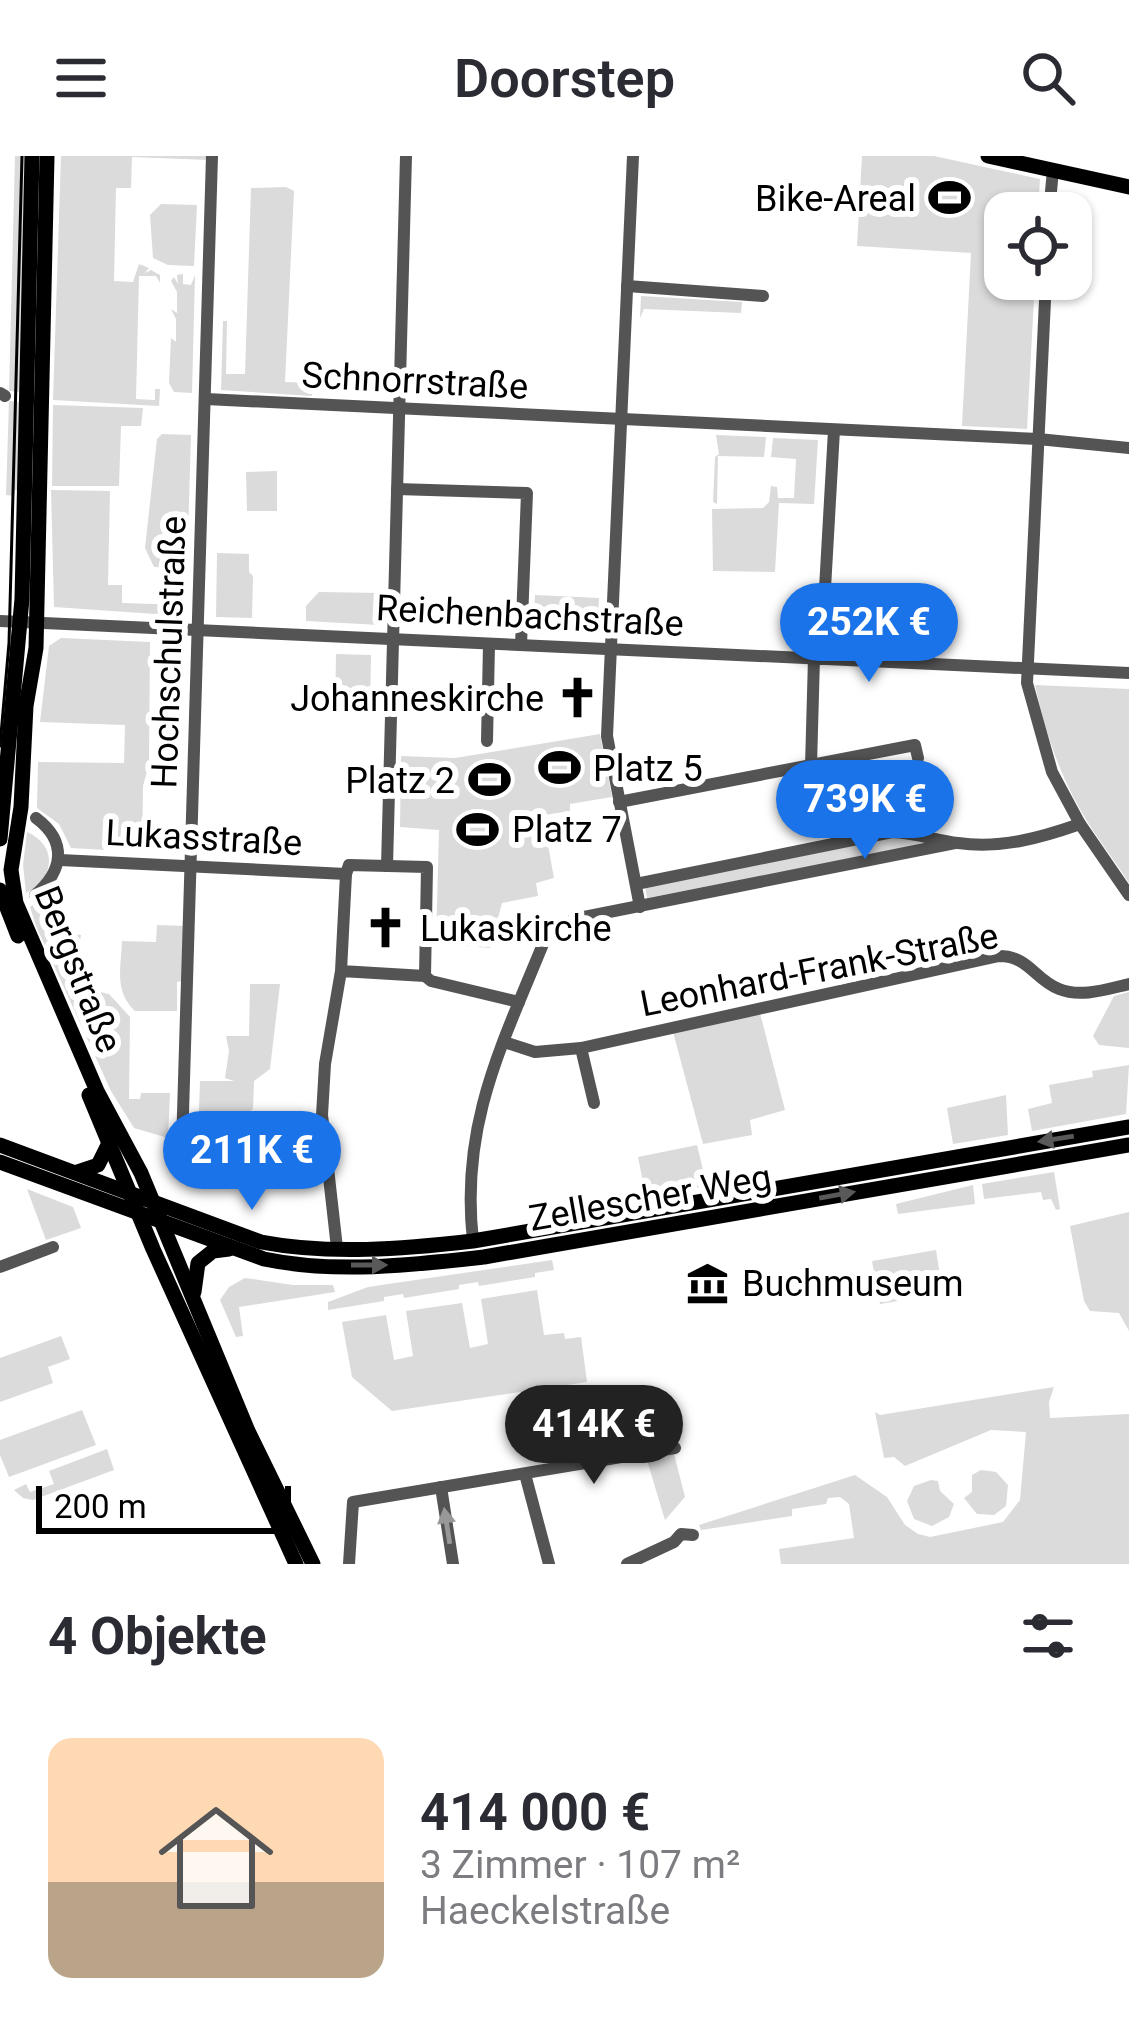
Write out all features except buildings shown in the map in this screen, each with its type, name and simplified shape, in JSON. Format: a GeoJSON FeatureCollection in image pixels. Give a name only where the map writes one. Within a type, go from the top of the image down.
{"type":"FeatureCollection","features":[{"type":"Feature","properties":{"kind":"main road"},"geometry":{"type":"LineString","coordinates":[[29,622],[32,156]]}},
{"type":"Feature","properties":{"kind":"main road"},"geometry":{"type":"LineString","coordinates":[[0,866],[21,807],[47,156]]}},
{"type":"Feature","properties":{"kind":"main road"},"geometry":{"type":"LineString","coordinates":[[988,156],[1056,161],[1129,187]]}},
{"type":"Feature","properties":{"kind":"main road","name":"Bergstraße"},"geometry":{"type":"LineString","coordinates":[[29,622],[1,827],[12,886],[25,930],[161,1224]]}},
{"type":"Feature","properties":{"kind":"main road"},"geometry":{"type":"LineString","coordinates":[[0,890],[296,1564]]}},
{"type":"Feature","properties":{"kind":"main road","name":"Zellescher Weg"},"geometry":{"type":"LineString","coordinates":[[180,1230],[337,1248],[472,1241],[1129,1127]]}},
{"type":"Feature","properties":{"kind":"main road"},"geometry":{"type":"LineString","coordinates":[[74,1173],[98,1165],[110,1141]]}},
{"type":"Feature","properties":{"kind":"main road"},"geometry":{"type":"LineString","coordinates":[[0,1145],[74,1173],[140,1215],[180,1230]]}},
{"type":"Feature","properties":{"kind":"main road","name":"Zellescher Weg"},"geometry":{"type":"LineString","coordinates":[[180,1230],[264,1259],[309,1265],[395,1265],[484,1257],[1129,1145]]}},
{"type":"Feature","properties":{"kind":"main road"},"geometry":{"type":"LineString","coordinates":[[0,1162],[100,1191],[133,1194],[153,1202],[180,1230],[194,1301],[248,1431],[313,1564]]}},
{"type":"Feature","properties":{"kind":"main road"},"geometry":{"type":"LineString","coordinates":[[194,1301],[198,1263],[208,1253],[229,1249]]}},
{"type":"Feature","properties":{"kind":"street"},"geometry":{"type":"LineString","coordinates":[[406,156],[388,866],[427,868],[425,976]]}},
{"type":"Feature","properties":{"kind":"street"},"geometry":{"type":"LineString","coordinates":[[633,156],[608,736],[640,907]]}},
{"type":"Feature","properties":{"kind":"street","name":"Hochschulstraße"},"geometry":{"type":"LineString","coordinates":[[182,1146],[212,158]]}},
{"type":"Feature","properties":{"kind":"street"},"geometry":{"type":"LineString","coordinates":[[1052,192],[1056,161]]}},
{"type":"Feature","properties":{"kind":"street"},"geometry":{"type":"LineString","coordinates":[[627,286],[763,296]]}},
{"type":"Feature","properties":{"kind":"street"},"geometry":{"type":"LineString","coordinates":[[1045,300],[1026,668],[1035,721],[1052,772],[1080,824],[1129,895]]}},
{"type":"Feature","properties":{"kind":"street","name":"Schnorrstraße"},"geometry":{"type":"LineString","coordinates":[[206,399],[1038,439]]}},
{"type":"Feature","properties":{"kind":"street"},"geometry":{"type":"LineString","coordinates":[[811,766],[834,430]]}},
{"type":"Feature","properties":{"kind":"street"},"geometry":{"type":"LineString","coordinates":[[1038,439],[1129,448]]}},
{"type":"Feature","properties":{"kind":"street"},"geometry":{"type":"LineString","coordinates":[[398,489],[527,493],[521,645]]}},
{"type":"Feature","properties":{"kind":"street","name":"Reichenbachstraße"},"geometry":{"type":"LineString","coordinates":[[0,622],[1129,673]]}},
{"type":"Feature","properties":{"kind":"street"},"geometry":{"type":"LineString","coordinates":[[487,741],[489,644]]}},
{"type":"Feature","properties":{"kind":"street"},"geometry":{"type":"LineString","coordinates":[[620,802],[915,745],[918,758]]}},
{"type":"Feature","properties":{"kind":"street"},"geometry":{"type":"LineString","coordinates":[[35,896],[51,882],[60,860],[50,828],[36,818]]}},
{"type":"Feature","properties":{"kind":"street"},"geometry":{"type":"LineString","coordinates":[[472,1241],[470,1161],[482,1106],[543,944],[558,926],[955,843],[1034,840],[1080,824]]}},
{"type":"Feature","properties":{"kind":"street"},"geometry":{"type":"LineString","coordinates":[[636,884],[892,832],[923,833],[955,843]]}},
{"type":"Feature","properties":{"kind":"street","name":"Lukasstraße"},"geometry":{"type":"LineString","coordinates":[[60,860],[346,874],[350,865],[388,866]]}},
{"type":"Feature","properties":{"kind":"street"},"geometry":{"type":"LineString","coordinates":[[337,1248],[322,1115],[341,971],[346,874]]}},
{"type":"Feature","properties":{"kind":"street","name":"Leonhard-Frank-Straße"},"geometry":{"type":"LineString","coordinates":[[504,1042],[536,1052],[581,1048],[999,956],[1014,956],[1030,964],[1045,981],[1072,992],[1129,984]]}},
{"type":"Feature","properties":{"kind":"street"},"geometry":{"type":"LineString","coordinates":[[341,971],[425,976],[520,1002]]}},
{"type":"Feature","properties":{"kind":"street"},"geometry":{"type":"LineString","coordinates":[[581,1048],[594,1103]]}},
{"type":"Feature","properties":{"kind":"street"},"geometry":{"type":"LineString","coordinates":[[0,1267],[53,1247]]}},
{"type":"Feature","properties":{"kind":"street"},"geometry":{"type":"LineString","coordinates":[[349,1564],[353,1502],[675,1448]]}},
{"type":"Feature","properties":{"kind":"street"},"geometry":{"type":"LineString","coordinates":[[524,1474],[549,1564]]}},
{"type":"Feature","properties":{"kind":"street"},"geometry":{"type":"LineString","coordinates":[[441,1487],[453,1564]]}},
{"type":"Feature","properties":{"kind":"street"},"geometry":{"type":"LineString","coordinates":[[627,1564],[681,1534],[693,1534]]}},
{"type":"Feature","properties":{"kind":"shaded area"},"geometry":{"type":"Polygon","coordinates":[[[15,156],[28,156],[22,392],[9,391],[15,156]]]}},
{"type":"Feature","properties":{"kind":"shaded area"},"geometry":{"type":"Polygon","coordinates":[[[61,156],[209,156],[209,160],[132,157],[131,188],[116,188],[114,281],[133,282],[139,264],[149,268],[145,273],[151,270],[160,275],[160,283],[156,276],[139,276],[136,399],[155,400],[155,389],[160,389],[159,406],[53,400],[61,156]]]}},
{"type":"Feature","properties":{"kind":"shaded area"},"geometry":{"type":"Polygon","coordinates":[[[862,156],[934,156],[1040,179],[1039,192],[984,192],[984,300],[1034,300],[1027,429],[962,426],[971,253],[857,246],[862,156]]]}},
{"type":"Feature","properties":{"kind":"shaded area"},"geometry":{"type":"Polygon","coordinates":[[[251,188],[294,191],[285,382],[314,383],[312,396],[221,390],[223,321],[227,321],[226,374],[245,374],[251,188]]]}},
{"type":"Feature","properties":{"kind":"shaded area"},"geometry":{"type":"Polygon","coordinates":[[[161,204],[197,205],[194,266],[168,265],[153,258],[150,215],[161,204]]]}},
{"type":"Feature","properties":{"kind":"shaded area"},"geometry":{"type":"Polygon","coordinates":[[[183,274],[183,284],[191,285],[195,275],[192,393],[174,392],[169,383],[171,338],[176,342],[171,309],[177,313],[177,292],[171,281],[174,277],[178,284],[177,275],[183,274]]]}},
{"type":"Feature","properties":{"kind":"shaded area"},"geometry":{"type":"Polygon","coordinates":[[[641,296],[742,302],[741,313],[644,309],[640,318],[641,296]]]}},
{"type":"Feature","properties":{"kind":"shaded area"},"geometry":{"type":"Polygon","coordinates":[[[9,401],[21,402],[19,490],[14,496],[6,495],[9,401]]]}},
{"type":"Feature","properties":{"kind":"shaded area"},"geometry":{"type":"Polygon","coordinates":[[[53,405],[143,408],[141,426],[121,426],[119,486],[52,486],[53,405]]]}},
{"type":"Feature","properties":{"kind":"shaded area"},"geometry":{"type":"Polygon","coordinates":[[[162,434],[191,435],[187,569],[154,567],[145,548],[157,439],[162,434]]]}},
{"type":"Feature","properties":{"kind":"shaded area"},"geometry":{"type":"Polygon","coordinates":[[[716,435],[766,437],[764,457],[718,456],[717,504],[713,502],[715,457],[719,454],[716,435]]]}},
{"type":"Feature","properties":{"kind":"shaded area"},"geometry":{"type":"Polygon","coordinates":[[[773,438],[818,440],[814,504],[779,503],[775,572],[713,571],[712,509],[763,508],[771,486],[777,487],[778,498],[794,498],[796,459],[771,457],[773,438]]]}},
{"type":"Feature","properties":{"kind":"shaded area"},"geometry":{"type":"Polygon","coordinates":[[[277,471],[277,511],[247,511],[246,472],[277,471]]]}},
{"type":"Feature","properties":{"kind":"shaded area"},"geometry":{"type":"Polygon","coordinates":[[[51,490],[110,491],[108,585],[122,585],[122,603],[184,605],[184,616],[54,607],[51,490]]]}},
{"type":"Feature","properties":{"kind":"shaded area"},"geometry":{"type":"Polygon","coordinates":[[[217,553],[249,554],[252,618],[216,617],[217,553]]]}},
{"type":"Feature","properties":{"kind":"shaded area"},"geometry":{"type":"Polygon","coordinates":[[[319,592],[381,593],[380,625],[306,621],[306,606],[319,592]]]}},
{"type":"Feature","properties":{"kind":"shaded area"},"geometry":{"type":"Polygon","coordinates":[[[535,595],[599,598],[597,634],[533,632],[535,595]]]}},
{"type":"Feature","properties":{"kind":"shaded area"},"geometry":{"type":"Polygon","coordinates":[[[61,638],[150,642],[149,764],[143,786],[142,852],[71,848],[59,824],[37,808],[38,762],[124,763],[125,725],[40,722],[49,646],[61,638]]]}},
{"type":"Feature","properties":{"kind":"shaded area"},"geometry":{"type":"Polygon","coordinates":[[[336,654],[371,655],[370,710],[335,709],[336,654]]]}},
{"type":"Feature","properties":{"kind":"shaded area"},"geometry":{"type":"Polygon","coordinates":[[[1035,685],[1129,689],[1129,883],[1066,781],[1035,685]]]}},
{"type":"Feature","properties":{"kind":"shaded area"},"geometry":{"type":"Polygon","coordinates":[[[600,734],[612,797],[532,817],[536,846],[548,845],[554,878],[536,883],[538,896],[502,903],[490,948],[436,943],[439,830],[400,827],[401,756],[455,758],[600,734]]]}},
{"type":"Feature","properties":{"kind":"shaded area"},"geometry":{"type":"Polygon","coordinates":[[[27,832],[44,845],[49,862],[43,879],[26,893],[23,865],[27,832]]]}},
{"type":"Feature","properties":{"kind":"shaded area"},"geometry":{"type":"Polygon","coordinates":[[[890,836],[934,843],[647,898],[645,886],[890,836]]]}},
{"type":"Feature","properties":{"kind":"shaded area"},"geometry":{"type":"Polygon","coordinates":[[[60,881],[59,933],[81,935],[73,986],[109,994],[130,1017],[129,1099],[140,1099],[141,1093],[170,1093],[168,1138],[134,1128],[111,1091],[36,926],[30,907],[60,881]]]}},
{"type":"Feature","properties":{"kind":"shaded area"},"geometry":{"type":"Polygon","coordinates":[[[157,925],[186,926],[185,981],[177,982],[177,1011],[135,1011],[121,987],[122,941],[156,942],[157,925]]]}},
{"type":"Feature","properties":{"kind":"shaded area"},"geometry":{"type":"Polygon","coordinates":[[[250,984],[280,984],[270,1069],[254,1081],[253,1109],[235,1122],[233,1157],[246,1189],[227,1188],[197,1169],[200,1081],[234,1081],[225,1078],[226,1036],[249,1036],[250,984]]]}},
{"type":"Feature","properties":{"kind":"shaded area"},"geometry":{"type":"Polygon","coordinates":[[[1129,992],[1129,1048],[1099,1045],[1093,1036],[1114,996],[1129,992]]]}},
{"type":"Feature","properties":{"kind":"shaded area"},"geometry":{"type":"Polygon","coordinates":[[[760,1013],[785,1110],[750,1120],[752,1135],[703,1144],[673,1032],[760,1013]]]}},
{"type":"Feature","properties":{"kind":"shaded area"},"geometry":{"type":"Polygon","coordinates":[[[1129,1065],[1126,1114],[1032,1131],[1028,1109],[1052,1103],[1049,1085],[1129,1065]]]}},
{"type":"Feature","properties":{"kind":"shaded area"},"geometry":{"type":"Polygon","coordinates":[[[1006,1095],[1008,1135],[953,1144],[947,1108],[1006,1095]]]}},
{"type":"Feature","properties":{"kind":"shaded area"},"geometry":{"type":"Polygon","coordinates":[[[697,1145],[707,1186],[646,1197],[638,1157],[697,1145]]]}},
{"type":"Feature","properties":{"kind":"shaded area"},"geometry":{"type":"Polygon","coordinates":[[[1054,1172],[1060,1209],[1056,1210],[1051,1199],[1043,1200],[1041,1192],[984,1199],[982,1184],[1054,1172]]]}},
{"type":"Feature","properties":{"kind":"shaded area"},"geometry":{"type":"Polygon","coordinates":[[[973,1185],[975,1204],[898,1214],[896,1204],[973,1185]]]}},
{"type":"Feature","properties":{"kind":"shaded area"},"geometry":{"type":"Polygon","coordinates":[[[27,1189],[73,1207],[81,1228],[46,1240],[27,1189]]]}},
{"type":"Feature","properties":{"kind":"shaded area"},"geometry":{"type":"Polygon","coordinates":[[[1129,1212],[1129,1331],[1119,1313],[1090,1311],[1084,1301],[1070,1226],[1129,1212]]]}},
{"type":"Feature","properties":{"kind":"shaded area"},"geometry":{"type":"Polygon","coordinates":[[[936,1250],[943,1294],[915,1293],[915,1298],[880,1304],[872,1261],[936,1250]]]}},
{"type":"Feature","properties":{"kind":"shaded area"},"geometry":{"type":"Polygon","coordinates":[[[552,1260],[554,1270],[535,1273],[535,1277],[459,1285],[459,1289],[384,1297],[384,1301],[328,1310],[328,1302],[368,1287],[552,1260]]]}},
{"type":"Feature","properties":{"kind":"shaded area"},"geometry":{"type":"Polygon","coordinates":[[[245,1278],[333,1285],[335,1292],[239,1307],[243,1336],[236,1337],[220,1300],[229,1287],[245,1278]]]}},
{"type":"Feature","properties":{"kind":"shaded area"},"geometry":{"type":"Polygon","coordinates":[[[537,1290],[544,1335],[581,1337],[587,1382],[392,1411],[352,1377],[342,1322],[386,1315],[394,1360],[413,1356],[406,1311],[462,1303],[470,1348],[488,1344],[481,1299],[537,1290]]]}},
{"type":"Feature","properties":{"kind":"shaded area"},"geometry":{"type":"Polygon","coordinates":[[[61,1336],[70,1359],[48,1367],[53,1383],[0,1402],[0,1358],[61,1336]]]}},
{"type":"Feature","properties":{"kind":"shaded area"},"geometry":{"type":"Polygon","coordinates":[[[1054,1387],[1050,1418],[1129,1414],[1129,1564],[781,1564],[779,1549],[854,1538],[849,1504],[840,1497],[792,1509],[792,1516],[701,1530],[699,1525],[855,1475],[887,1497],[905,1525],[918,1534],[930,1537],[1003,1522],[1020,1500],[1026,1432],[991,1430],[905,1466],[894,1457],[884,1458],[875,1412],[880,1415],[1054,1387]]]}},
{"type":"Feature","properties":{"kind":"shaded area"},"geometry":{"type":"Polygon","coordinates":[[[82,1410],[96,1445],[9,1477],[0,1440],[82,1410]]]}},
{"type":"Feature","properties":{"kind":"shaded area"},"geometry":{"type":"Polygon","coordinates":[[[107,1449],[114,1470],[33,1500],[14,1490],[26,1484],[30,1492],[54,1484],[49,1471],[107,1449]]]}},
{"type":"Feature","properties":{"kind":"shaded area"},"geometry":{"type":"Polygon","coordinates":[[[673,1450],[685,1497],[665,1520],[646,1457],[673,1450]]]}},
{"type":"Feature","properties":{"kind":"shaded area"},"geometry":{"type":"Polygon","coordinates":[[[981,1470],[996,1472],[1008,1485],[1006,1506],[994,1515],[977,1514],[964,1498],[972,1492],[972,1475],[981,1470]]]}},
{"type":"Feature","properties":{"kind":"shaded area"},"geometry":{"type":"Polygon","coordinates":[[[938,1481],[940,1491],[954,1504],[949,1517],[932,1526],[914,1519],[907,1501],[914,1486],[938,1481]]]}},
{"type":"Feature","properties":{"kind":"tram line"},"geometry":{"type":"LineString","coordinates":[[0,746],[9,643],[22,156]]}},
{"type":"Feature","properties":{"kind":"place","name":"Bike-Areal"},"geometry":{"type":"Point","coordinates":[950,198]}},
{"type":"Feature","properties":{"kind":"place","name":"Johanneskirche"},"geometry":{"type":"Point","coordinates":[578,698]}},
{"type":"Feature","properties":{"kind":"place","name":"Platz 5"},"geometry":{"type":"Point","coordinates":[559,768]}},
{"type":"Feature","properties":{"kind":"place","name":"Platz 2"},"geometry":{"type":"Point","coordinates":[489,780]}},
{"type":"Feature","properties":{"kind":"place","name":"Platz 7"},"geometry":{"type":"Point","coordinates":[478,829]}},
{"type":"Feature","properties":{"kind":"place","name":"Lukaskirche"},"geometry":{"type":"Point","coordinates":[386,928]}},
{"type":"Feature","properties":{"kind":"place","name":"Buchmuseum"},"geometry":{"type":"Point","coordinates":[708,1283]}}]}
